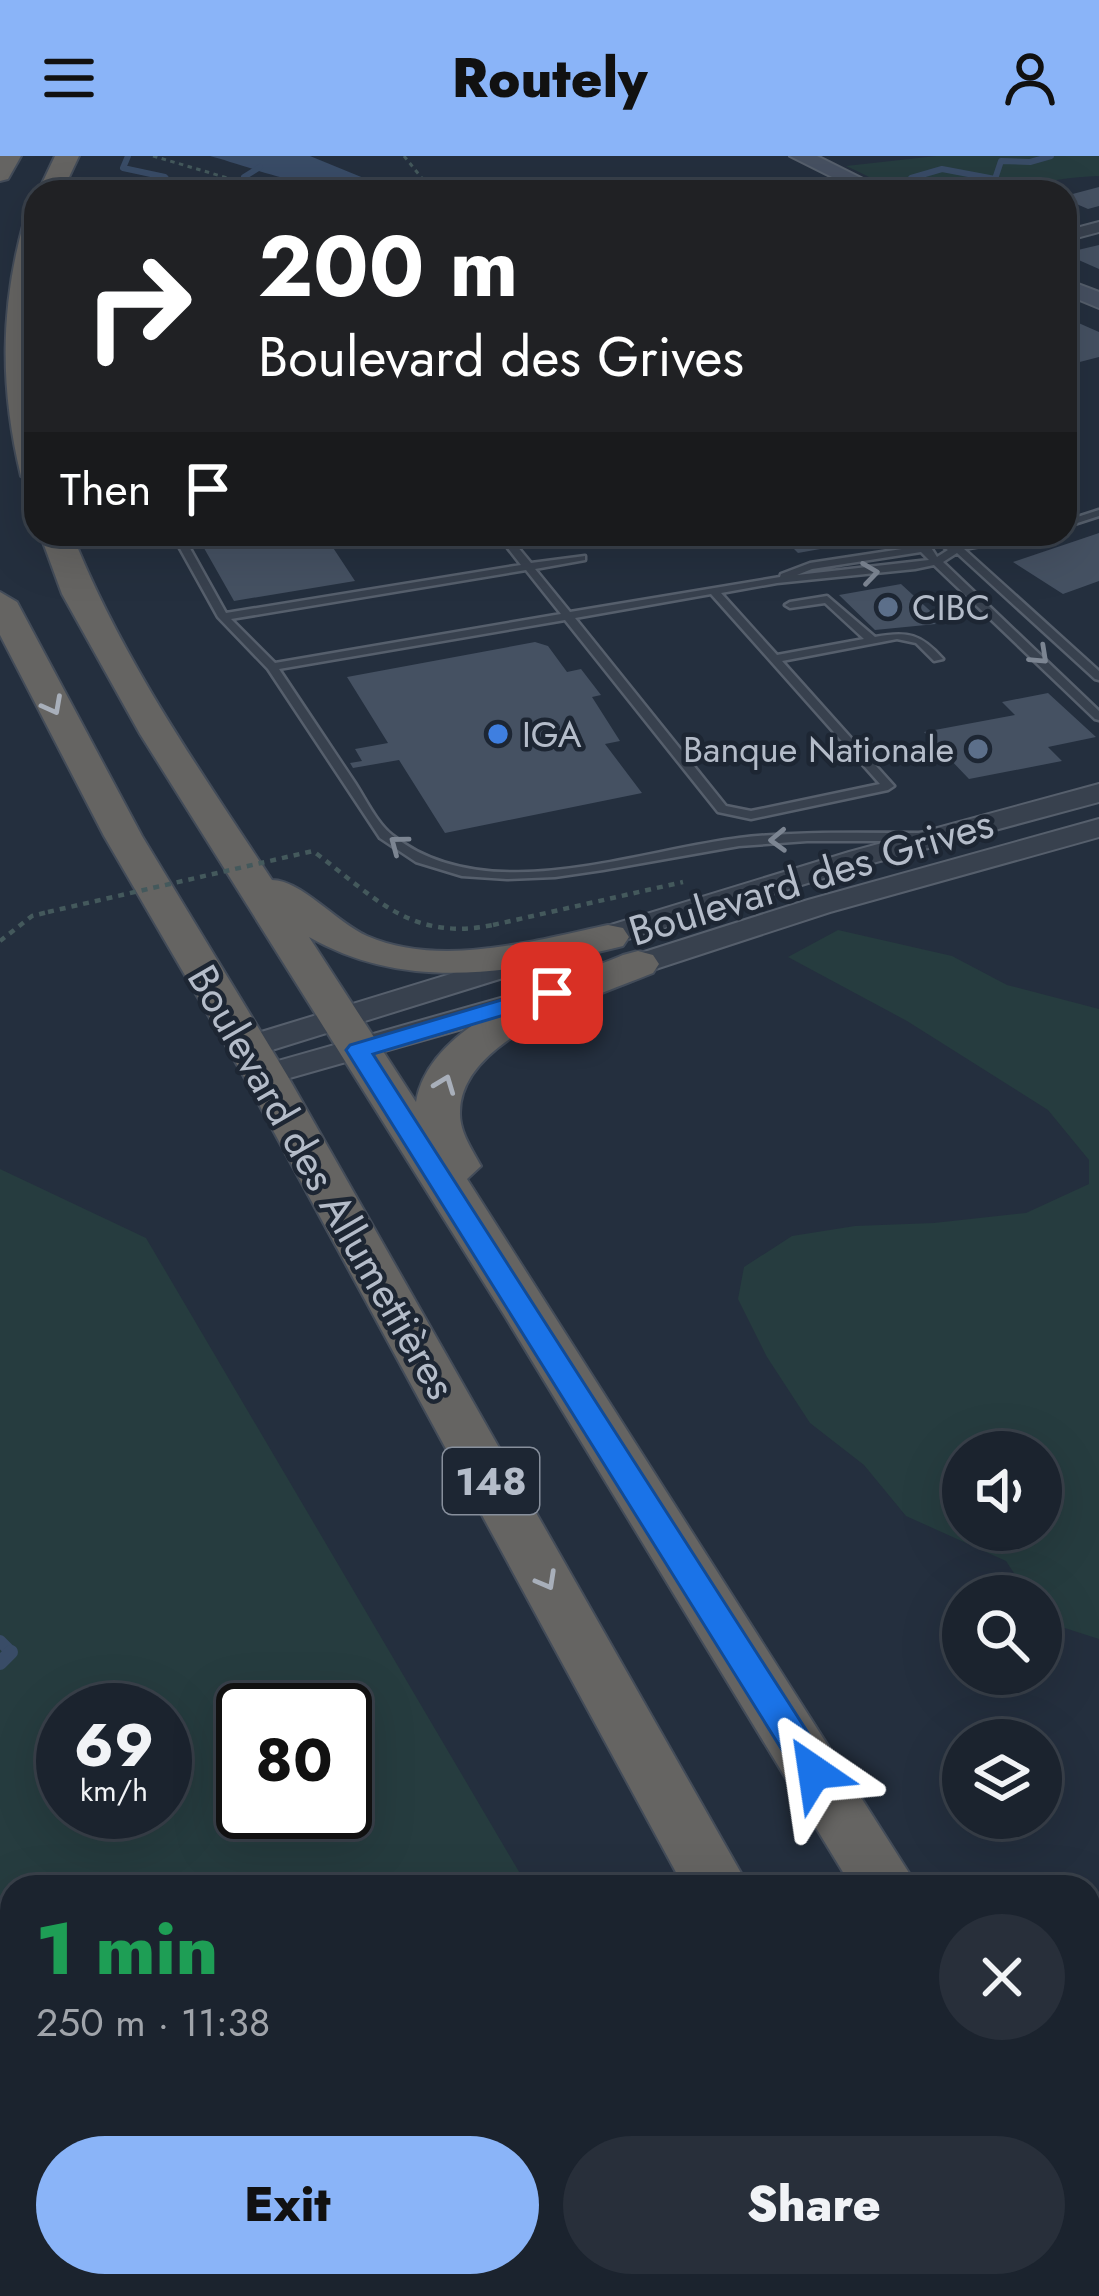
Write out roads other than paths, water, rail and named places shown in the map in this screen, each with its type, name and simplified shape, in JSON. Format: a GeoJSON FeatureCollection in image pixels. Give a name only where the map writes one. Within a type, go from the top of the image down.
{"type":"FeatureCollection","features":[{"type":"Feature","properties":{"kind":"highway"},"geometry":{"type":"LineString","coordinates":[[0,174],[9,156]]}},
{"type":"Feature","properties":{"kind":"highway"},"geometry":{"type":"LineString","coordinates":[[24,273],[15,338],[24,426]]}},
{"type":"Feature","properties":{"kind":"highway","name":"148"},"geometry":{"type":"LineString","coordinates":[[61,546],[113,660],[879,1875]]}},
{"type":"Feature","properties":{"kind":"highway","name":"Boulevard des Allumettières"},"geometry":{"type":"LineString","coordinates":[[0,602],[123,836],[256,1061],[710,1875]]}},
{"type":"Feature","properties":{"kind":"highway"},"geometry":{"type":"LineString","coordinates":[[231,844],[316,926],[368,952],[452,965],[623,951]]}},
{"type":"Feature","properties":{"kind":"highway"},"geometry":{"type":"LineString","coordinates":[[524,1306],[440,1127],[437,1097],[454,1061],[493,1030],[623,951]]}},
{"type":"Feature","properties":{"kind":"main road"},"geometry":{"type":"LineString","coordinates":[[800,156],[853,180]]}},
{"type":"Feature","properties":{"kind":"main road"},"geometry":{"type":"LineString","coordinates":[[777,162],[817,180]]}},
{"type":"Feature","properties":{"kind":"street","name":"Boulevard des Grives"},"geometry":{"type":"LineString","coordinates":[[256,1061],[350,1036],[466,1021],[623,951],[937,837],[1099,793]]}},
{"type":"Feature","properties":{"kind":"street","name":"Boulevard des Grives"},"geometry":{"type":"LineString","coordinates":[[623,951],[819,906],[1099,827]]}},
{"type":"Feature","properties":{"kind":"lane"},"geometry":{"type":"LineString","coordinates":[[185,546],[223,617],[272,668],[384,835],[409,854],[459,873],[533,874],[739,842],[937,837]]}},
{"type":"Feature","properties":{"kind":"lane"},"geometry":{"type":"LineString","coordinates":[[512,546],[722,808],[751,815],[888,786],[713,590]]}},
{"type":"Feature","properties":{"kind":"lane"},"geometry":{"type":"LineString","coordinates":[[956,546],[1099,677]]}},
{"type":"Feature","properties":{"kind":"lane"},"geometry":{"type":"LineString","coordinates":[[777,580],[810,566],[923,548],[968,546]]}},
{"type":"Feature","properties":{"kind":"lane"},"geometry":{"type":"LineString","coordinates":[[923,548],[1099,717]]}},
{"type":"Feature","properties":{"kind":"lane"},"geometry":{"type":"LineString","coordinates":[[272,668],[713,590],[937,561],[958,548]]}},
{"type":"Feature","properties":{"kind":"lane"},"geometry":{"type":"LineString","coordinates":[[223,617],[581,558]]}},
{"type":"Feature","properties":{"kind":"lane"},"geometry":{"type":"LineString","coordinates":[[790,605],[827,599],[873,640]]}},
{"type":"Feature","properties":{"kind":"lane"},"geometry":{"type":"LineString","coordinates":[[775,659],[873,640],[914,638],[938,659]]}},
{"type":"Feature","properties":{"kind":"water"},"geometry":{"type":"Polygon","coordinates":[[[210,156],[310,156],[369,180],[293,180],[210,156]]]}},
{"type":"Feature","properties":{"kind":"waterway"},"geometry":{"type":"LineString","coordinates":[[128,156],[123,168],[167,180]]}},
{"type":"Feature","properties":{"kind":"waterway"},"geometry":{"type":"LineString","coordinates":[[913,180],[942,169],[995,179],[1001,161],[1030,162],[1051,156]]}},
{"type":"Feature","properties":{"kind":"waterway"},"geometry":{"type":"LineString","coordinates":[[244,177],[260,167]]}},
{"type":"Feature","properties":{"kind":"waterway"},"geometry":{"type":"LineString","coordinates":[[0,1641],[11,1652],[0,1663]]}},
{"type":"Feature","properties":{"kind":"place","name":"CIBC"},"geometry":{"type":"Point","coordinates":[888,607]}},
{"type":"Feature","properties":{"kind":"place","name":"IGA"},"geometry":{"type":"Point","coordinates":[498,734]}},
{"type":"Feature","properties":{"kind":"place","name":"Banque Nationale"},"geometry":{"type":"Point","coordinates":[978,749]}}]}
